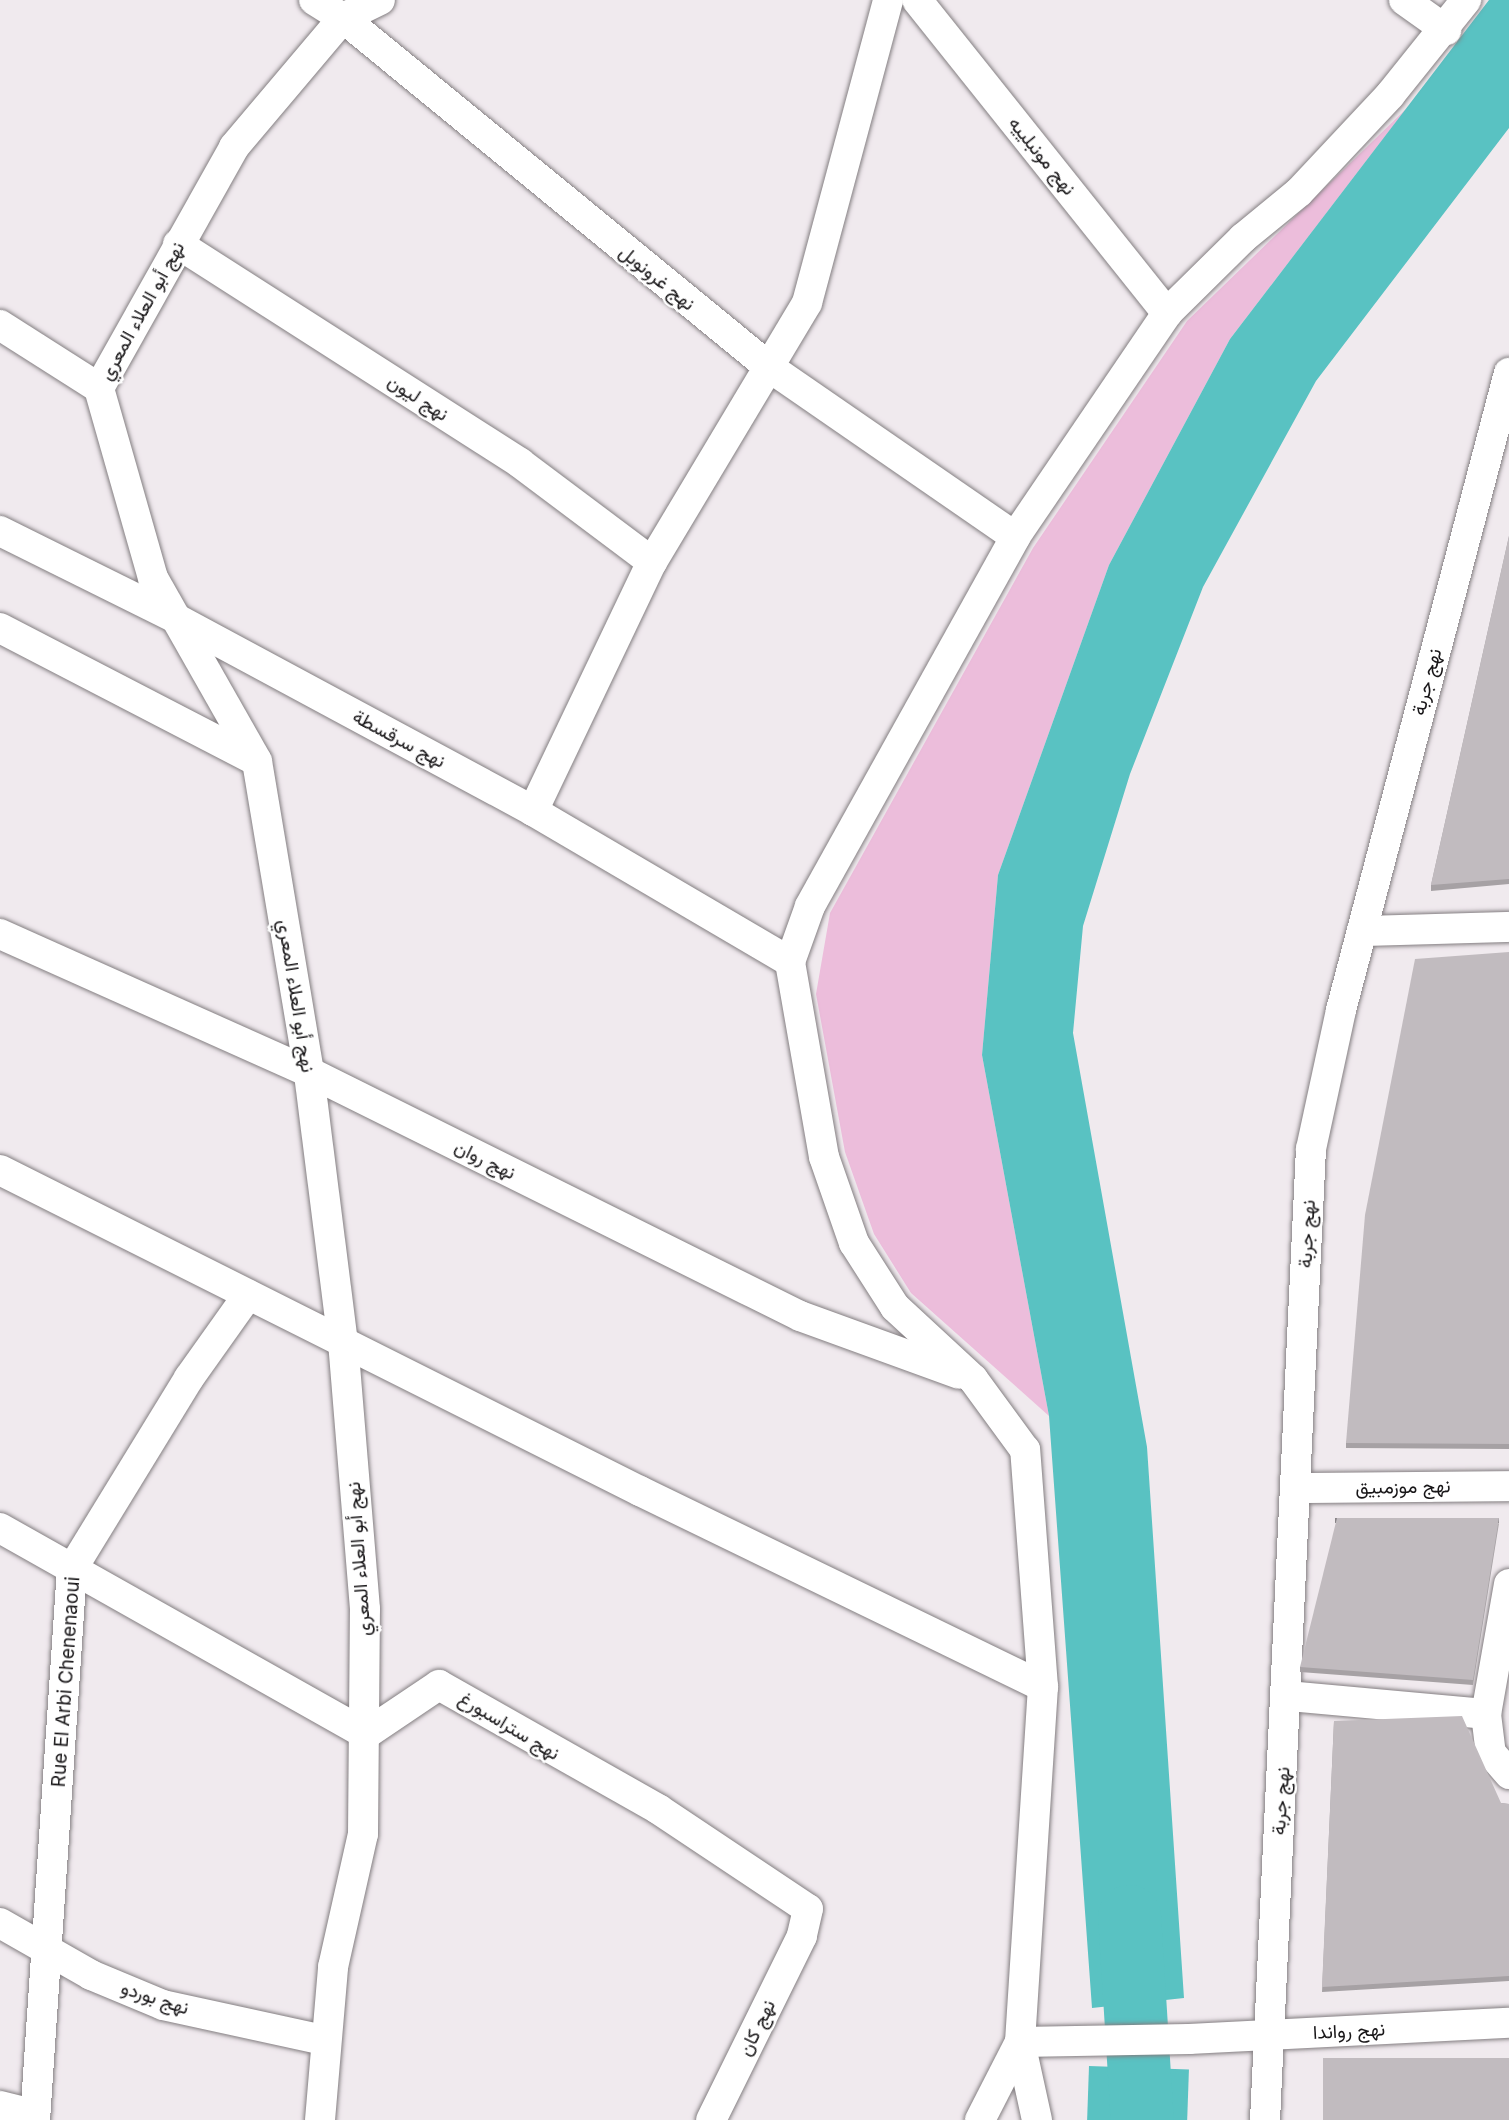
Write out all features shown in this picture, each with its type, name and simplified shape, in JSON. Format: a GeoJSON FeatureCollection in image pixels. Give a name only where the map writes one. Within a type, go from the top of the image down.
{"type":"FeatureCollection","features":[{"type":"Feature","properties":{"kind":"street","name":"نهج غرونوبل"},"geometry":{"type":"LineString","coordinates":[[314,0],[343,18],[769,367],[1015,537]]}},
{"type":"Feature","properties":{"kind":"street","name":"نهج أبو العلاء المعري"},"geometry":{"type":"LineString","coordinates":[[320,2120],[323,2040],[342,1913],[363,1834],[366,1734],[365,1609],[343,1343],[309,1072],[257,761],[153,578],[99,388],[234,146],[343,18],[380,0]]}},
{"type":"Feature","properties":{"kind":"street"},"geometry":{"type":"LineString","coordinates":[[533,811],[652,562],[807,303],[888,0]]}},
{"type":"Feature","properties":{"kind":"street","name":"نهج مونبلييه"},"geometry":{"type":"LineString","coordinates":[[917,0],[1167,313]]}},
{"type":"Feature","properties":{"kind":"street"},"geometry":{"type":"LineString","coordinates":[[1404,0],[1446,30]]}},
{"type":"Feature","properties":{"kind":"street"},"geometry":{"type":"LineString","coordinates":[[1037,2120],[1020,2042],[1042,1687],[1025,1450],[973,1379],[895,1307],[854,1243],[824,1157],[790,962],[810,906],[1015,537],[1167,313],[1243,238],[1298,192],[1446,30],[1466,0]]}},
{"type":"Feature","properties":{"kind":"street","name":"نهج ليون"},"geometry":{"type":"LineString","coordinates":[[178,244],[520,463],[652,562]]}},
{"type":"Feature","properties":{"kind":"street"},"geometry":{"type":"LineString","coordinates":[[0,325],[99,388]]}},
{"type":"Feature","properties":{"kind":"street","name":"نهج جربة"},"geometry":{"type":"LineString","coordinates":[[1265,2120],[1266,2035],[1288,1696],[1311,1149],[1362,931],[1508,380]]}},
{"type":"Feature","properties":{"kind":"street","name":"نهج سرقسطة"},"geometry":{"type":"LineString","coordinates":[[0,531],[175,618],[533,811],[790,962]]}},
{"type":"Feature","properties":{"kind":"street"},"geometry":{"type":"LineString","coordinates":[[0,628],[257,761]]}},
{"type":"Feature","properties":{"kind":"street"},"geometry":{"type":"LineString","coordinates":[[1362,931],[1509,928]]}},
{"type":"Feature","properties":{"kind":"street","name":"نهج روان"},"geometry":{"type":"LineString","coordinates":[[0,934],[309,1072],[800,1316],[973,1379]]}},
{"type":"Feature","properties":{"kind":"street"},"geometry":{"type":"LineString","coordinates":[[0,1170],[343,1343],[1042,1687]]}},
{"type":"Feature","properties":{"kind":"street","name":"Rue El Arbi Chenenaoui"},"geometry":{"type":"LineString","coordinates":[[35,2118],[49,1952],[72,1569],[190,1378],[248,1295]]}},
{"type":"Feature","properties":{"kind":"street","name":"نهج موزمبيق"},"geometry":{"type":"LineString","coordinates":[[1296,1488],[1509,1486]]}},
{"type":"Feature","properties":{"kind":"street"},"geometry":{"type":"LineString","coordinates":[[0,1528],[366,1734]]}},
{"type":"Feature","properties":{"kind":"street"},"geometry":{"type":"LineString","coordinates":[[1509,1584],[1486,1714],[1491,1752],[1509,1774]]}},
{"type":"Feature","properties":{"kind":"street","name":"نهج ستراسبورغ"},"geometry":{"type":"LineString","coordinates":[[366,1734],[439,1685],[723,1850],[808,1909],[802,1936]]}},
{"type":"Feature","properties":{"kind":"street"},"geometry":{"type":"LineString","coordinates":[[1288,1696],[1486,1714]]}},
{"type":"Feature","properties":{"kind":"street","name":"نهج بوردو"},"geometry":{"type":"LineString","coordinates":[[0,1923],[49,1952],[163,2005],[323,2040]]}},
{"type":"Feature","properties":{"kind":"street","name":"نهج كان"},"geometry":{"type":"LineString","coordinates":[[711,2120],[802,1936]]}},
{"type":"Feature","properties":{"kind":"street","name":"نهج رواندا"},"geometry":{"type":"LineString","coordinates":[[1020,2042],[1189,2039],[1509,2023]]}},
{"type":"Feature","properties":{"kind":"street"},"geometry":{"type":"LineString","coordinates":[[980,2120],[1020,2042]]}},
{"type":"Feature","properties":{"kind":"street"},"geometry":{"type":"LineString","coordinates":[[0,2106],[35,2118]]}},
{"type":"Feature","properties":{"kind":"shaded area"},"geometry":{"type":"Polygon","coordinates":[[[1406,109],[1230,339],[1109,565],[998,875],[982,1055],[1049,1416],[911,1293],[874,1234],[845,1152],[816,994],[830,913],[1033,548],[1187,321],[1406,109]]]}},
{"type":"Feature","properties":{"kind":"water"},"geometry":{"type":"Polygon","coordinates":[[[1489,0],[1509,0],[1509,128],[1316,381],[1203,587],[1130,774],[1083,926],[1073,1033],[1147,1447],[1184,1998],[1092,2008],[1049,1416],[982,1055],[998,875],[1109,565],[1230,339],[1489,0]]]}},
{"type":"Feature","properties":{"kind":"water"},"geometry":{"type":"Polygon","coordinates":[[[1089,2066],[1189,2069],[1187,2120],[1087,2120],[1089,2066]]]}},
{"type":"Feature","properties":{"kind":"building"},"geometry":{"type":"Polygon","coordinates":[[[1509,536],[1509,879],[1431,885],[1509,536]]]}},
{"type":"Feature","properties":{"kind":"building"},"geometry":{"type":"Polygon","coordinates":[[[1509,952],[1509,1444],[1346,1443],[1365,1215],[1415,959],[1509,952]]]}},
{"type":"Feature","properties":{"kind":"building"},"geometry":{"type":"Polygon","coordinates":[[[1337,1518],[1499,1518],[1473,1680],[1300,1667],[1337,1518]]]}},
{"type":"Feature","properties":{"kind":"building"},"geometry":{"type":"Polygon","coordinates":[[[1462,1716],[1501,1803],[1509,1804],[1509,1976],[1322,1987],[1334,1721],[1462,1716]]]}},
{"type":"Feature","properties":{"kind":"building"},"geometry":{"type":"Polygon","coordinates":[[[1323,2058],[1509,2058],[1509,2120],[1323,2120],[1323,2058]]]}},
{"type":"Feature","properties":{"kind":"waterway"},"geometry":{"type":"LineString","coordinates":[[1129,1916],[1142,2120]]}}]}
